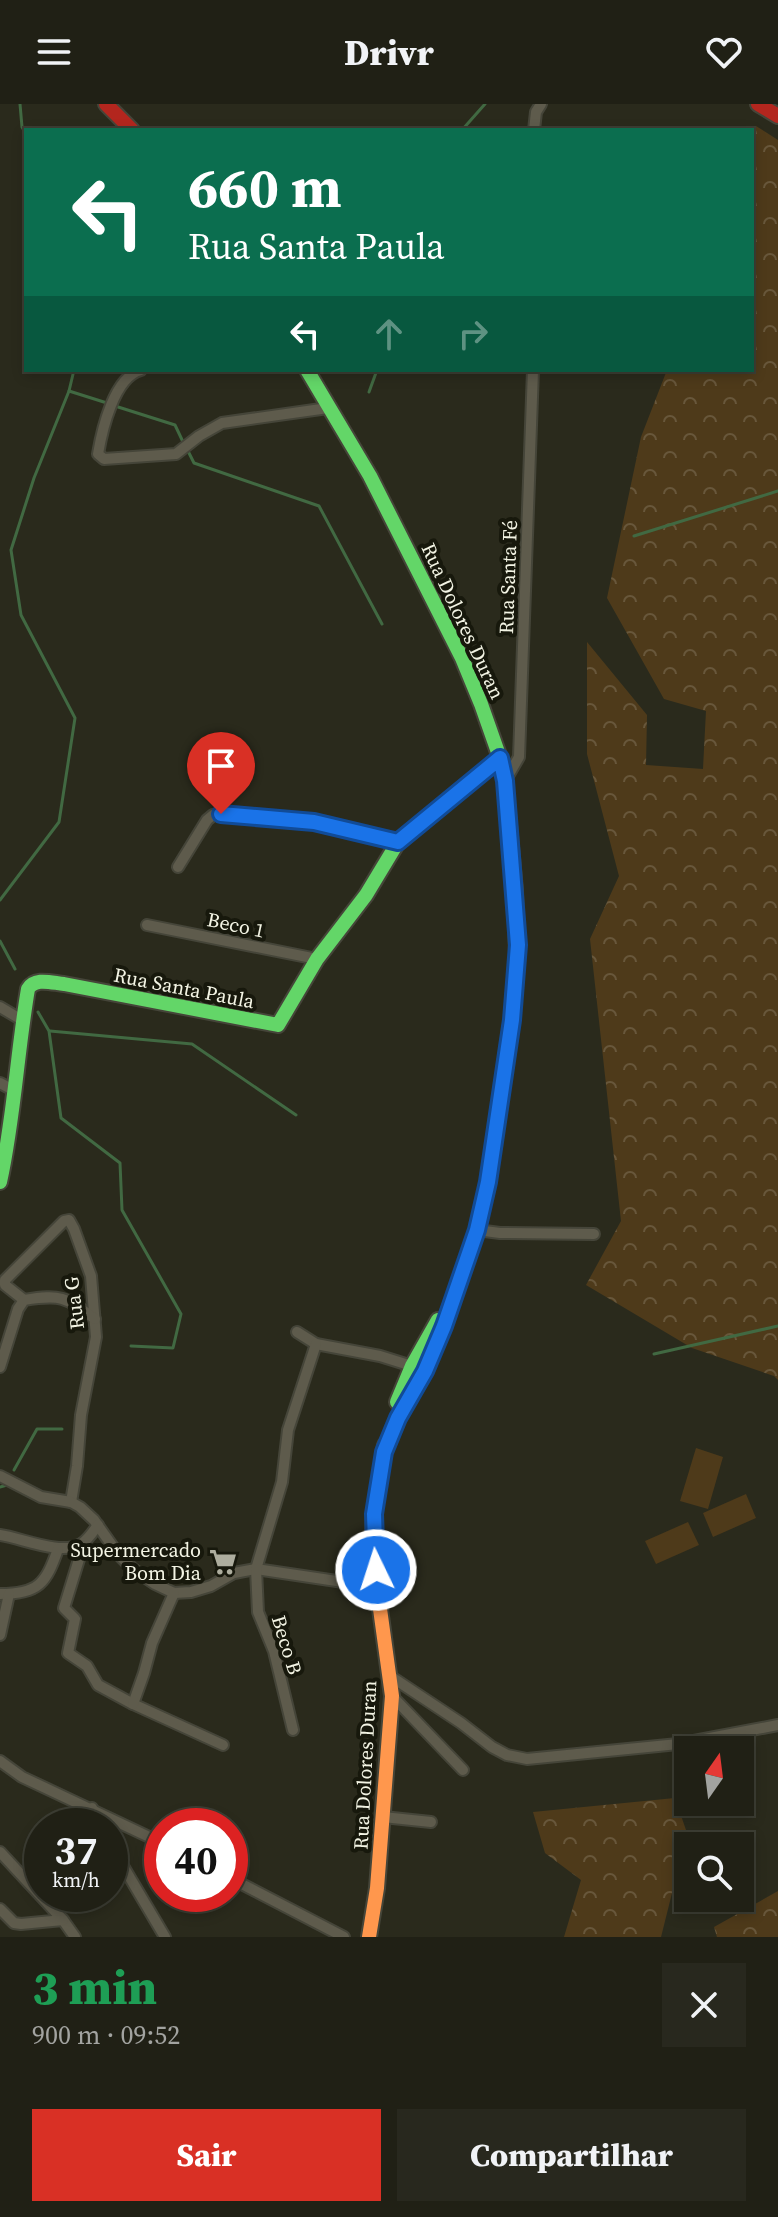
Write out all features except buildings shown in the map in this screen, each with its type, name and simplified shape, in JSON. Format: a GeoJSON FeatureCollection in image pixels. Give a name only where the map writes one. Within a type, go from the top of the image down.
{"type":"FeatureCollection","features":[{"type":"Feature","properties":{"kind":"street"},"geometry":{"type":"LineString","coordinates":[[106,104],[130,128]]}},
{"type":"Feature","properties":{"kind":"street"},"geometry":{"type":"LineString","coordinates":[[534,128],[536,112],[541,104]]}},
{"type":"Feature","properties":{"kind":"street"},"geometry":{"type":"LineString","coordinates":[[758,104],[778,116]]}},
{"type":"Feature","properties":{"kind":"street"},"geometry":{"type":"LineString","coordinates":[[137,372],[115,398],[103,425],[98,454],[104,459],[176,454],[222,423],[328,408]]}},
{"type":"Feature","properties":{"kind":"street","name":"Rua Dolores Duran"},"geometry":{"type":"LineString","coordinates":[[308,372],[370,476],[462,658],[500,758],[505,781],[518,945],[498,1119],[477,1230],[421,1369],[395,1407],[388,1429],[374,1514],[377,1587],[392,1696],[377,1888],[369,1937]]}},
{"type":"Feature","properties":{"kind":"street","name":"Rua Santa Fé"},"geometry":{"type":"LineString","coordinates":[[505,781],[519,757],[533,372]]}},
{"type":"Feature","properties":{"kind":"street","name":"Rua Santa Paula"},"geometry":{"type":"LineString","coordinates":[[0,1182],[6,1086],[31,984],[37,981],[64,984],[278,1025],[317,959],[366,895],[398,842],[500,758]]}},
{"type":"Feature","properties":{"kind":"street"},"geometry":{"type":"LineString","coordinates":[[178,867],[207,820],[221,814],[314,822],[398,842]]}},
{"type":"Feature","properties":{"kind":"street","name":"Beco 1"},"geometry":{"type":"LineString","coordinates":[[147,925],[317,959]]}},
{"type":"Feature","properties":{"kind":"street"},"geometry":{"type":"LineString","coordinates":[[0,1007],[22,1020]]}},
{"type":"Feature","properties":{"kind":"street","name":"Rua G"},"geometry":{"type":"LineString","coordinates":[[24,1300],[5,1285],[5,1280],[64,1221],[69,1220],[91,1276],[96,1337],[78,1430],[77,1466],[71,1502]]}},
{"type":"Feature","properties":{"kind":"street"},"geometry":{"type":"LineString","coordinates":[[477,1230],[594,1234]]}},
{"type":"Feature","properties":{"kind":"street"},"geometry":{"type":"LineString","coordinates":[[0,1367],[18,1309],[24,1300],[51,1296],[66,1298],[95,1319]]}},
{"type":"Feature","properties":{"kind":"street"},"geometry":{"type":"LineString","coordinates":[[297,1332],[316,1344],[380,1356],[421,1369]]}},
{"type":"Feature","properties":{"kind":"street","name":"Beco B"},"geometry":{"type":"LineString","coordinates":[[293,1730],[274,1651],[258,1612],[256,1569],[282,1482],[288,1430],[316,1344]]}},
{"type":"Feature","properties":{"kind":"street"},"geometry":{"type":"LineString","coordinates":[[0,1476],[41,1497],[71,1502],[80,1507],[133,1569],[174,1593],[191,1592],[211,1586],[234,1573],[256,1569],[377,1587]]}},
{"type":"Feature","properties":{"kind":"street"},"geometry":{"type":"LineString","coordinates":[[98,1525],[84,1543],[64,1608],[75,1619],[68,1653],[87,1666],[98,1685],[223,1745]]}},
{"type":"Feature","properties":{"kind":"street"},"geometry":{"type":"LineString","coordinates":[[0,1535],[58,1549],[71,1549],[84,1543]]}},
{"type":"Feature","properties":{"kind":"street"},"geometry":{"type":"LineString","coordinates":[[0,1635],[5,1594],[37,1589],[46,1579],[58,1549]]}},
{"type":"Feature","properties":{"kind":"street"},"geometry":{"type":"LineString","coordinates":[[133,1704],[152,1643],[174,1593]]}},
{"type":"Feature","properties":{"kind":"street"},"geometry":{"type":"LineString","coordinates":[[390,1676],[492,1747],[507,1755],[527,1759],[678,1744],[778,1725]]}},
{"type":"Feature","properties":{"kind":"street"},"geometry":{"type":"LineString","coordinates":[[392,1696],[463,1770]]}},
{"type":"Feature","properties":{"kind":"street"},"geometry":{"type":"LineString","coordinates":[[0,1761],[22,1777],[92,1808]]}},
{"type":"Feature","properties":{"kind":"street"},"geometry":{"type":"LineString","coordinates":[[383,1817],[431,1822]]}},
{"type":"Feature","properties":{"kind":"street"},"geometry":{"type":"LineString","coordinates":[[0,1852],[75,1937]]}},
{"type":"Feature","properties":{"kind":"street"},"geometry":{"type":"LineString","coordinates":[[128,1874],[165,1937]]}},
{"type":"Feature","properties":{"kind":"street"},"geometry":{"type":"LineString","coordinates":[[248,1887],[344,1937]]}},
{"type":"Feature","properties":{"kind":"street"},"geometry":{"type":"LineString","coordinates":[[0,1909],[14,1923],[63,1920]]}},
{"type":"Feature","properties":{"kind":"green space"},"geometry":{"type":"Polygon","coordinates":[[[756,126],[778,140],[778,1380],[692,1348],[586,1285],[621,1221],[590,939],[619,876],[587,754],[587,642],[647,715],[646,765],[703,769],[706,711],[664,699],[607,598],[641,437],[666,372],[754,372],[756,126]]]}},
{"type":"Feature","properties":{"kind":"green space"},"geometry":{"type":"Polygon","coordinates":[[[696,1448],[723,1457],[708,1509],[680,1501],[696,1448]]]}},
{"type":"Feature","properties":{"kind":"green space"},"geometry":{"type":"Polygon","coordinates":[[[746,1494],[756,1518],[713,1537],[703,1513],[746,1494]]]}},
{"type":"Feature","properties":{"kind":"green space"},"geometry":{"type":"Polygon","coordinates":[[[688,1522],[699,1545],[656,1564],[645,1541],[688,1522]]]}},
{"type":"Feature","properties":{"kind":"green space"},"geometry":{"type":"Polygon","coordinates":[[[674,1798],[674,1816],[681,1816],[687,1832],[674,1832],[674,1885],[661,1937],[564,1937],[581,1880],[545,1853],[533,1812],[674,1798]]]}},
{"type":"Feature","properties":{"kind":"green space"},"geometry":{"type":"Polygon","coordinates":[[[778,1891],[778,1937],[717,1937],[714,1927],[741,1912],[754,1912],[754,1904],[778,1891]]]}},
{"type":"Feature","properties":{"kind":"waterway"},"geometry":{"type":"LineString","coordinates":[[20,104],[24,130]]}},
{"type":"Feature","properties":{"kind":"waterway"},"geometry":{"type":"LineString","coordinates":[[464,128],[485,104]]}},
{"type":"Feature","properties":{"kind":"waterway"},"geometry":{"type":"LineString","coordinates":[[0,900],[59,822],[75,718],[21,615],[11,550],[74,372]]}},
{"type":"Feature","properties":{"kind":"waterway"},"geometry":{"type":"LineString","coordinates":[[369,392],[376,372]]}},
{"type":"Feature","properties":{"kind":"waterway"},"geometry":{"type":"LineString","coordinates":[[69,391],[107,403]]}},
{"type":"Feature","properties":{"kind":"waterway"},"geometry":{"type":"LineString","coordinates":[[115,406],[175,425],[184,444]]}},
{"type":"Feature","properties":{"kind":"waterway"},"geometry":{"type":"LineString","coordinates":[[188,451],[194,463],[319,506],[382,624]]}},
{"type":"Feature","properties":{"kind":"waterway"},"geometry":{"type":"LineString","coordinates":[[634,536],[778,491]]}},
{"type":"Feature","properties":{"kind":"waterway"},"geometry":{"type":"LineString","coordinates":[[0,941],[15,969]]}},
{"type":"Feature","properties":{"kind":"waterway"},"geometry":{"type":"LineString","coordinates":[[38,1012],[49,1031],[61,1118],[120,1163],[122,1210],[181,1314],[173,1348],[131,1346]]}},
{"type":"Feature","properties":{"kind":"waterway"},"geometry":{"type":"LineString","coordinates":[[50,1031],[192,1044],[296,1115]]}},
{"type":"Feature","properties":{"kind":"waterway"},"geometry":{"type":"LineString","coordinates":[[654,1354],[778,1326]]}},
{"type":"Feature","properties":{"kind":"waterway"},"geometry":{"type":"LineString","coordinates":[[14,1470],[37,1429],[62,1429]]}},
{"type":"Feature","properties":{"kind":"waterway"},"geometry":{"type":"LineString","coordinates":[[0,1487],[7,1485]]}},
{"type":"Feature","properties":{"kind":"traffic: fast"},"geometry":{"type":"LineString","coordinates":[[308,372],[370,476],[462,658],[481,704],[505,781],[515,890],[517,954]]}},
{"type":"Feature","properties":{"kind":"traffic: fast"},"geometry":{"type":"LineString","coordinates":[[0,1182],[31,985],[44,982],[64,984],[278,1025],[317,959],[366,895],[398,842],[500,758]]}},
{"type":"Feature","properties":{"kind":"traffic: fast"},"geometry":{"type":"LineString","coordinates":[[397,1402],[412,1366],[438,1320]]}},
{"type":"Feature","properties":{"kind":"traffic: slow"},"geometry":{"type":"LineString","coordinates":[[384,1452],[398,1418],[425,1371],[454,1297]]}},
{"type":"Feature","properties":{"kind":"traffic: slow"},"geometry":{"type":"LineString","coordinates":[[369,1937],[377,1888],[392,1696],[373,1536],[385,1445]]}},
{"type":"Feature","properties":{"kind":"traffic: jam"},"geometry":{"type":"LineString","coordinates":[[106,104],[130,128]]}},
{"type":"Feature","properties":{"kind":"traffic: jam"},"geometry":{"type":"LineString","coordinates":[[758,104],[778,116]]}},
{"type":"Feature","properties":{"kind":"traffic: jam"},"geometry":{"type":"LineString","coordinates":[[454,1297],[477,1230],[488,1182],[512,1017],[517,954]]}},
{"type":"Feature","properties":{"kind":"place","name":"Supermercado Bom Dia"},"geometry":{"type":"Point","coordinates":[223,1562]}},
{"type":"Feature","properties":{"kind":"route"},"geometry":{"type":"LineString","coordinates":[[221,814],[314,822],[398,842],[500,758],[505,781],[518,945],[512,1020],[488,1182],[477,1230],[444,1326],[384,1452],[374,1514],[376,1570]]}}]}
